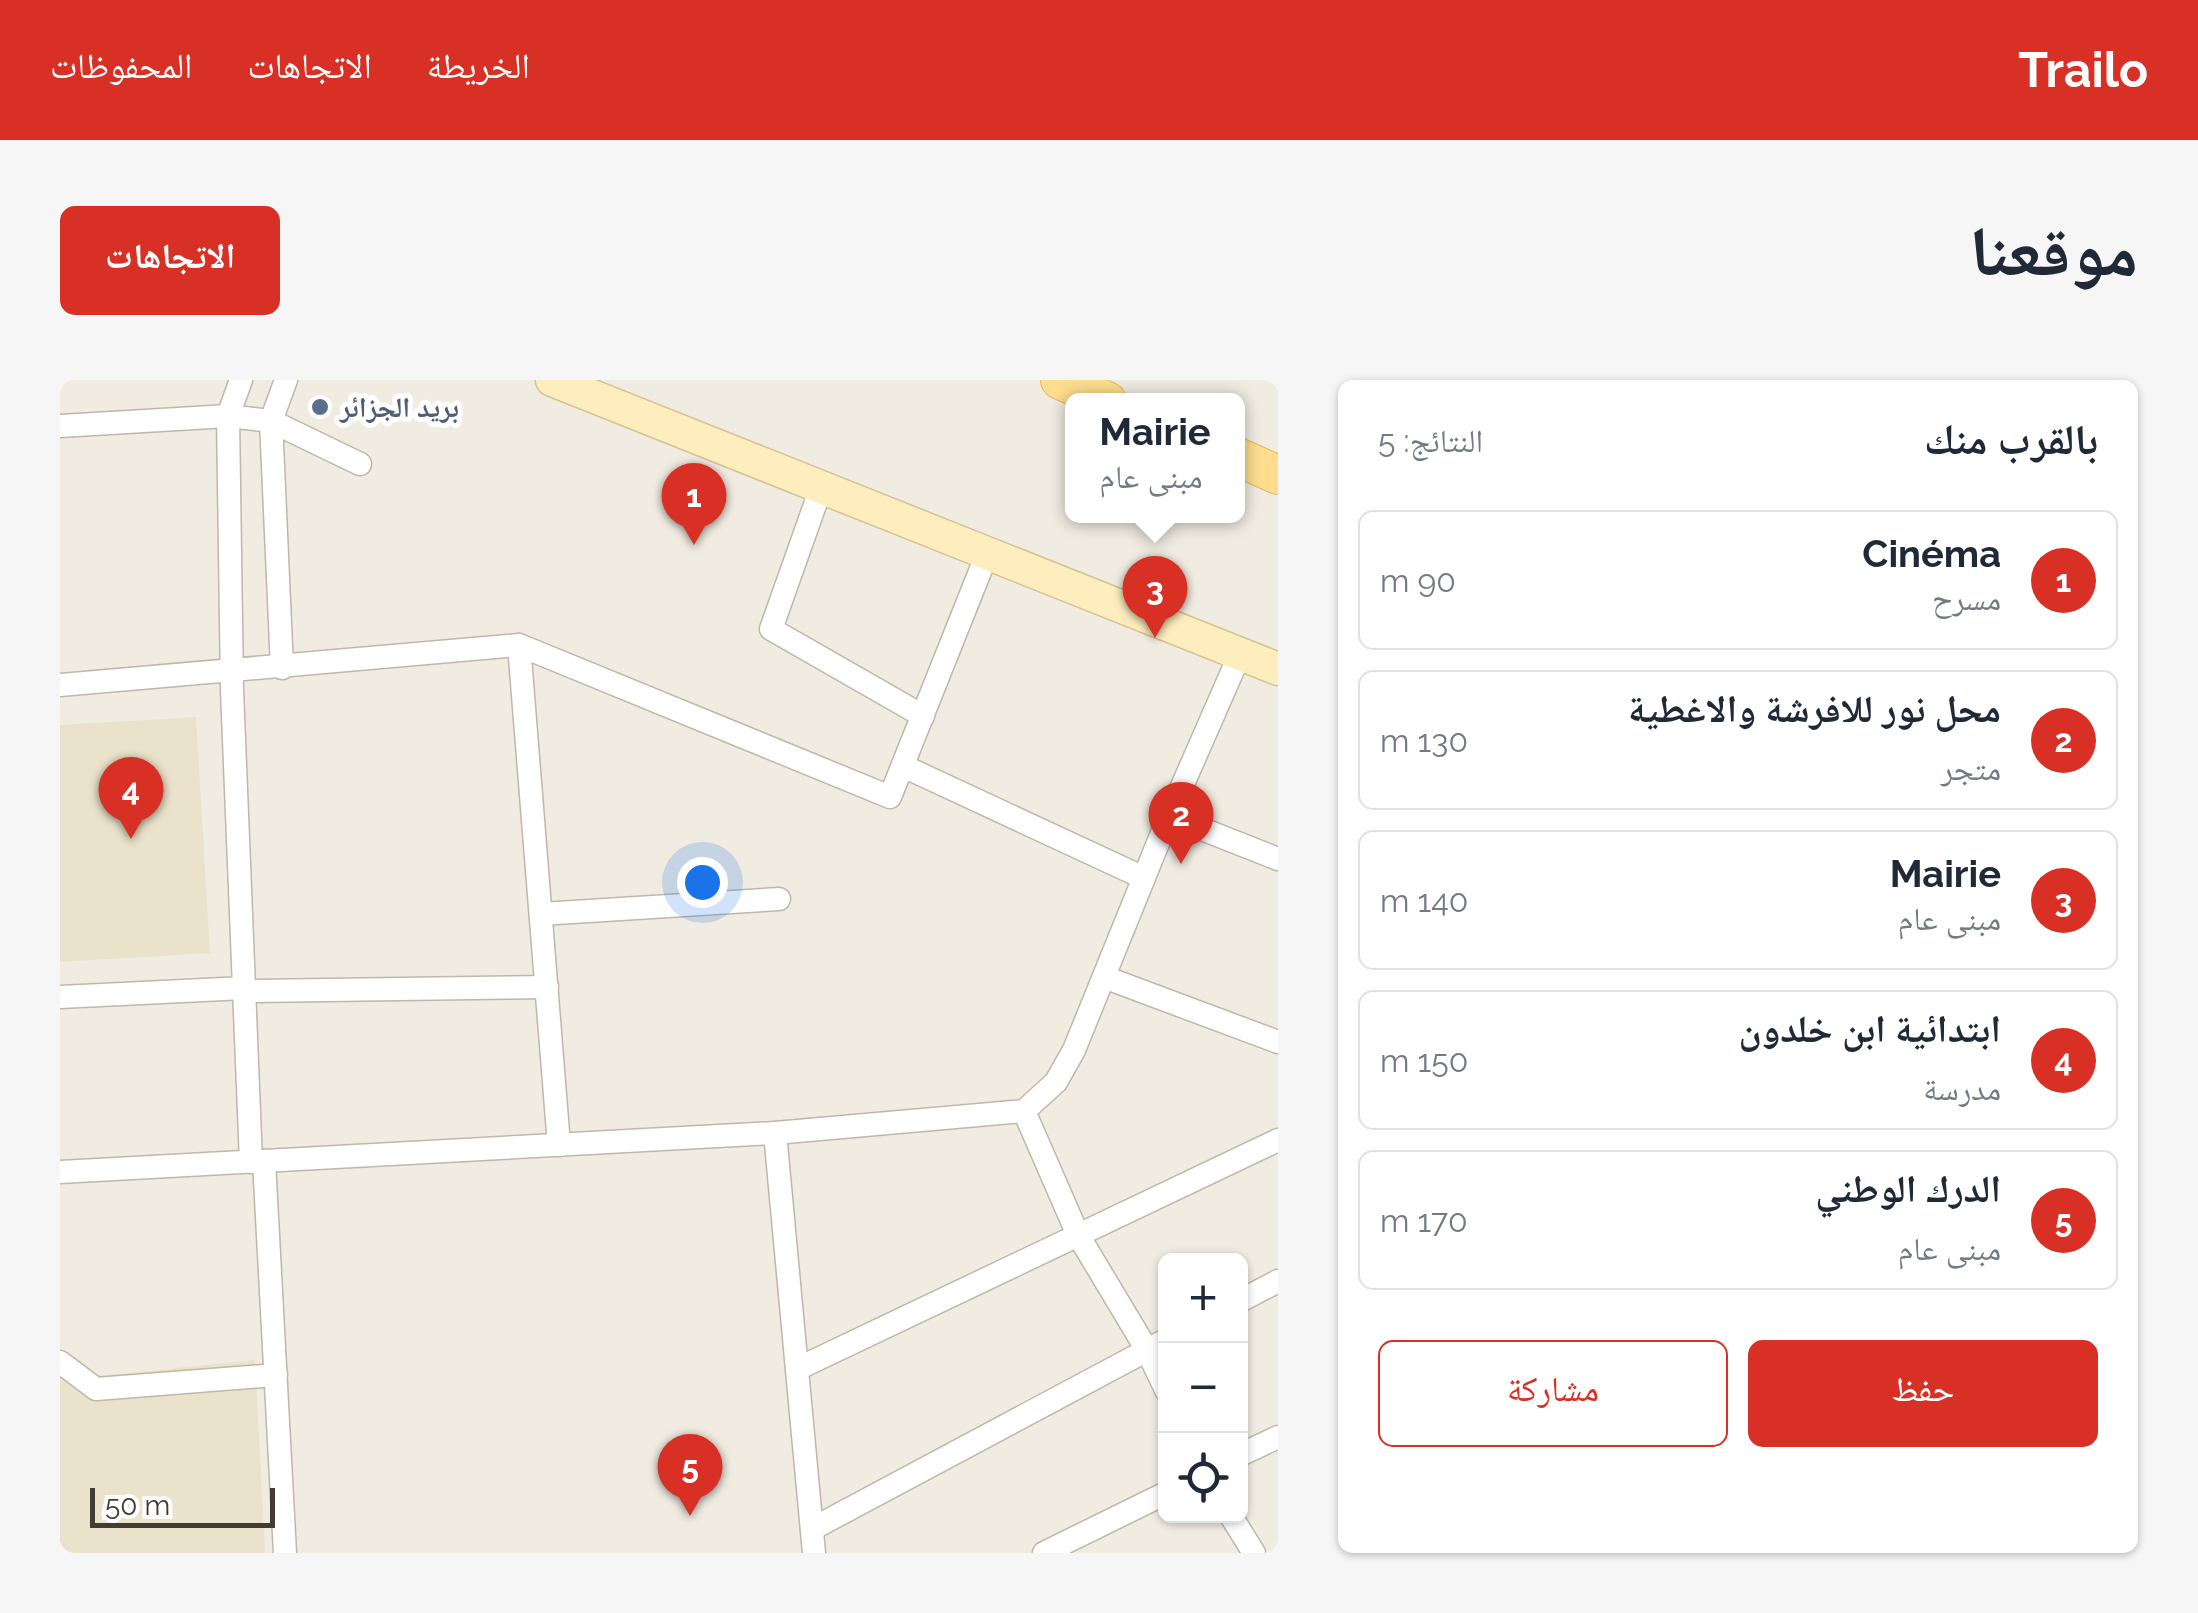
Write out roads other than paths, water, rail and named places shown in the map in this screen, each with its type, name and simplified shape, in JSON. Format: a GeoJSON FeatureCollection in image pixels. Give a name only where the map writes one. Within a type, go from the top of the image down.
{"type":"FeatureCollection","features":[{"type":"Feature","properties":{"kind":"main road"},"geometry":{"type":"LineString","coordinates":[[1060,380],[1091,393]]}},
{"type":"Feature","properties":{"kind":"main road"},"geometry":{"type":"LineString","coordinates":[[1245,460],[1278,474]]}},
{"type":"Feature","properties":{"kind":"street"},"geometry":{"type":"LineString","coordinates":[[241,380],[228,416],[244,990],[276,1375],[285,1553]]}},
{"type":"Feature","properties":{"kind":"street"},"geometry":{"type":"LineString","coordinates":[[282,668],[271,421],[286,380]]}},
{"type":"Feature","properties":{"kind":"street"},"geometry":{"type":"LineString","coordinates":[[552,380],[1278,669]]}},
{"type":"Feature","properties":{"kind":"street"},"geometry":{"type":"LineString","coordinates":[[60,426],[228,416],[271,421],[360,464]]}},
{"type":"Feature","properties":{"kind":"street"},"geometry":{"type":"LineString","coordinates":[[821,488],[771,629],[923,716]]}},
{"type":"Feature","properties":{"kind":"street"},"geometry":{"type":"LineString","coordinates":[[60,685],[519,645],[890,797],[987,554]]}},
{"type":"Feature","properties":{"kind":"street"},"geometry":{"type":"LineString","coordinates":[[519,645],[559,1145]]}},
{"type":"Feature","properties":{"kind":"street"},"geometry":{"type":"LineString","coordinates":[[60,1172],[775,1133],[1024,1110],[1056,1082],[1074,1050],[1240,654]]}},
{"type":"Feature","properties":{"kind":"street"},"geometry":{"type":"LineString","coordinates":[[903,766],[1144,878]]}},
{"type":"Feature","properties":{"kind":"street"},"geometry":{"type":"LineString","coordinates":[[1169,816],[1278,859]]}},
{"type":"Feature","properties":{"kind":"street"},"geometry":{"type":"LineString","coordinates":[[541,914],[778,900]]}},
{"type":"Feature","properties":{"kind":"street"},"geometry":{"type":"LineString","coordinates":[[1104,976],[1278,1042]]}},
{"type":"Feature","properties":{"kind":"street"},"geometry":{"type":"LineString","coordinates":[[60,997],[244,990],[547,987]]}},
{"type":"Feature","properties":{"kind":"street"},"geometry":{"type":"LineString","coordinates":[[775,1133],[812,1541],[1156,1345],[1078,1235],[1024,1110]]}},
{"type":"Feature","properties":{"kind":"street"},"geometry":{"type":"LineString","coordinates":[[797,1369],[1278,1140]]}},
{"type":"Feature","properties":{"kind":"street"},"geometry":{"type":"LineString","coordinates":[[1248,1297],[1278,1281]]}},
{"type":"Feature","properties":{"kind":"street"},"geometry":{"type":"LineString","coordinates":[[60,1362],[96,1389],[276,1375]]}},
{"type":"Feature","properties":{"kind":"street"},"geometry":{"type":"LineString","coordinates":[[1248,1452],[1278,1436]]}},
{"type":"Feature","properties":{"kind":"street"},"geometry":{"type":"LineString","coordinates":[[1044,1553],[1158,1497]]}},
{"type":"Feature","properties":{"kind":"street"},"geometry":{"type":"LineString","coordinates":[[1235,1523],[1254,1553]]}},
{"type":"Feature","properties":{"kind":"place","name":"بريد الجزائر"},"geometry":{"type":"Point","coordinates":[320,407]}},
{"type":"Feature","properties":{"kind":"place","name":"Cinéma"},"geometry":{"type":"Point","coordinates":[694,545]}},
{"type":"Feature","properties":{"kind":"place","name":"Mairie"},"geometry":{"type":"Point","coordinates":[1155,638]}},
{"type":"Feature","properties":{"kind":"place","name":"ابتدائية ابن خلدون"},"geometry":{"type":"Point","coordinates":[131,839]}},
{"type":"Feature","properties":{"kind":"place","name":"محل نور للافرشة والاغطية"},"geometry":{"type":"Point","coordinates":[1181,864]}},
{"type":"Feature","properties":{"kind":"place","name":"الدرك الوطني"},"geometry":{"type":"Point","coordinates":[690,1516]}}]}
